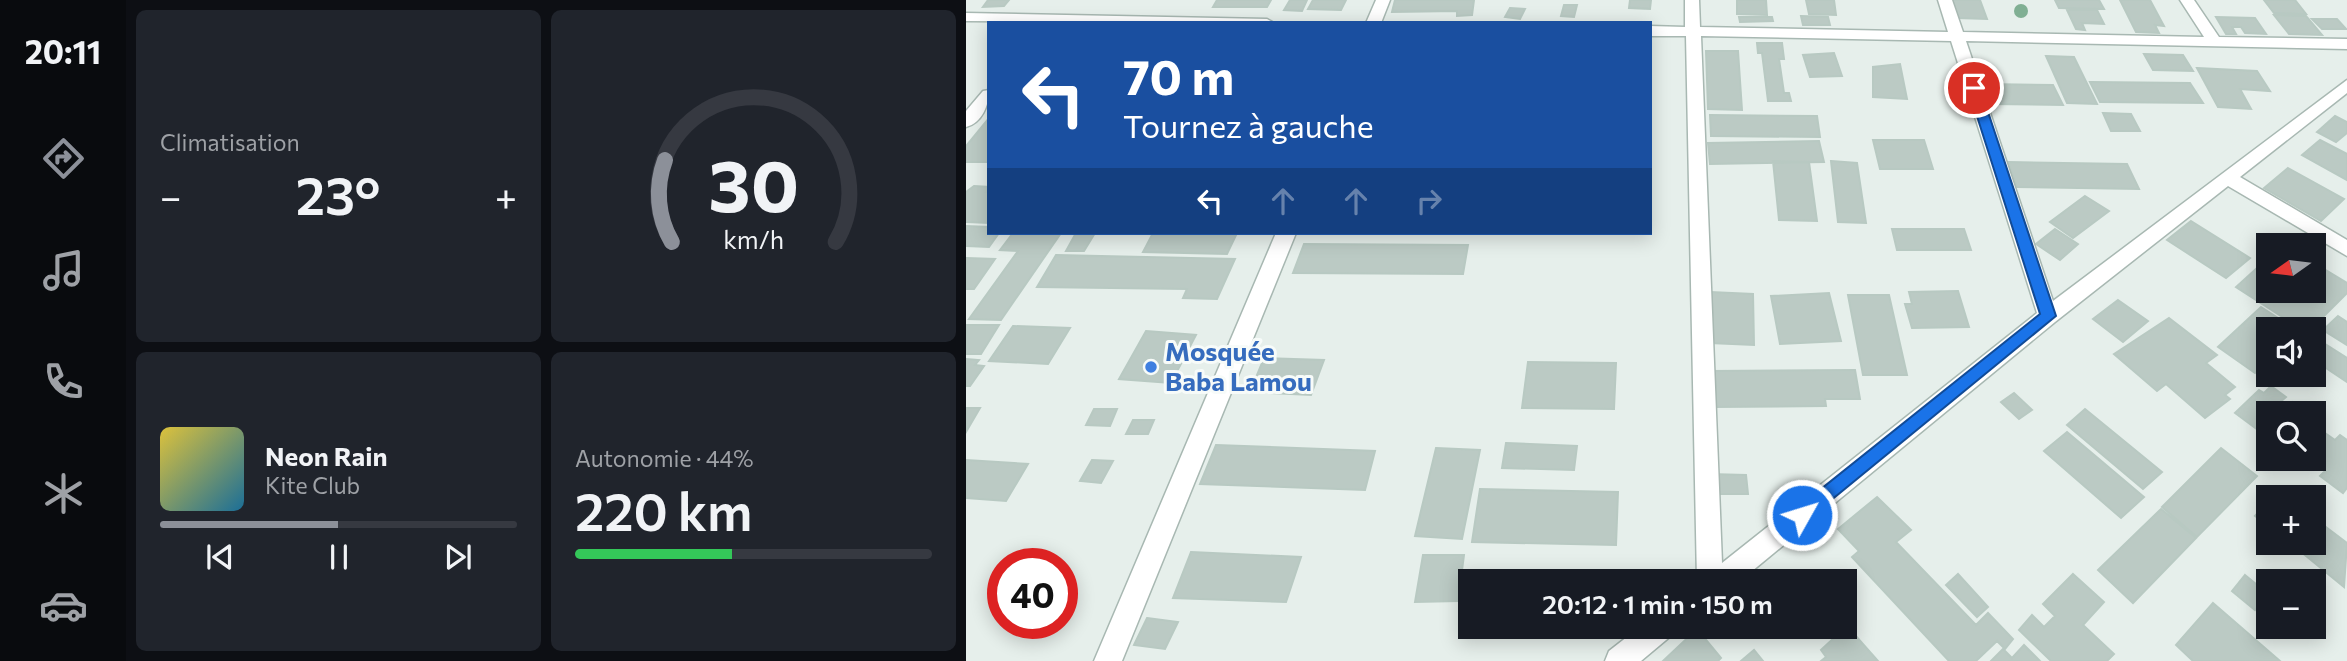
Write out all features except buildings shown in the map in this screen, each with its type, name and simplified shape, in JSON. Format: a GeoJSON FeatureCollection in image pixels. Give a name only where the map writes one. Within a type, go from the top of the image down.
{"type":"FeatureCollection","features":[{"type":"Feature","properties":{"kind":"street"},"geometry":{"type":"LineString","coordinates":[[966,17],[1051,21],[1069,0]]}},
{"type":"Feature","properties":{"kind":"street"},"geometry":{"type":"LineString","coordinates":[[1374,21],[1383,0]]}},
{"type":"Feature","properties":{"kind":"street"},"geometry":{"type":"LineString","coordinates":[[1692,0],[1710,569]]}},
{"type":"Feature","properties":{"kind":"street"},"geometry":{"type":"LineString","coordinates":[[1945,0],[2048,316]]}},
{"type":"Feature","properties":{"kind":"street"},"geometry":{"type":"LineString","coordinates":[[2187,0],[2215,42]]}},
{"type":"Feature","properties":{"kind":"street"},"geometry":{"type":"LineString","coordinates":[[1652,31],[2347,44]]}},
{"type":"Feature","properties":{"kind":"street"},"geometry":{"type":"LineString","coordinates":[[1735,569],[2048,316],[2347,85]]}},
{"type":"Feature","properties":{"kind":"street"},"geometry":{"type":"LineString","coordinates":[[966,122],[987,97]]}},
{"type":"Feature","properties":{"kind":"street"},"geometry":{"type":"LineString","coordinates":[[2226,177],[2347,248]]}},
{"type":"Feature","properties":{"kind":"street"},"geometry":{"type":"LineString","coordinates":[[1108,661],[1285,235]]}},
{"type":"Feature","properties":{"kind":"street"},"geometry":{"type":"LineString","coordinates":[[1619,661],[1647,639]]}},
{"type":"Feature","properties":{"kind":"place","name":"Mosquée Baba Lamou"},"geometry":{"type":"Point","coordinates":[1151,367]}},
{"type":"Feature","properties":{"kind":"route"},"geometry":{"type":"LineString","coordinates":[[1802,515],[2048,316],[1974,88]]}}]}
